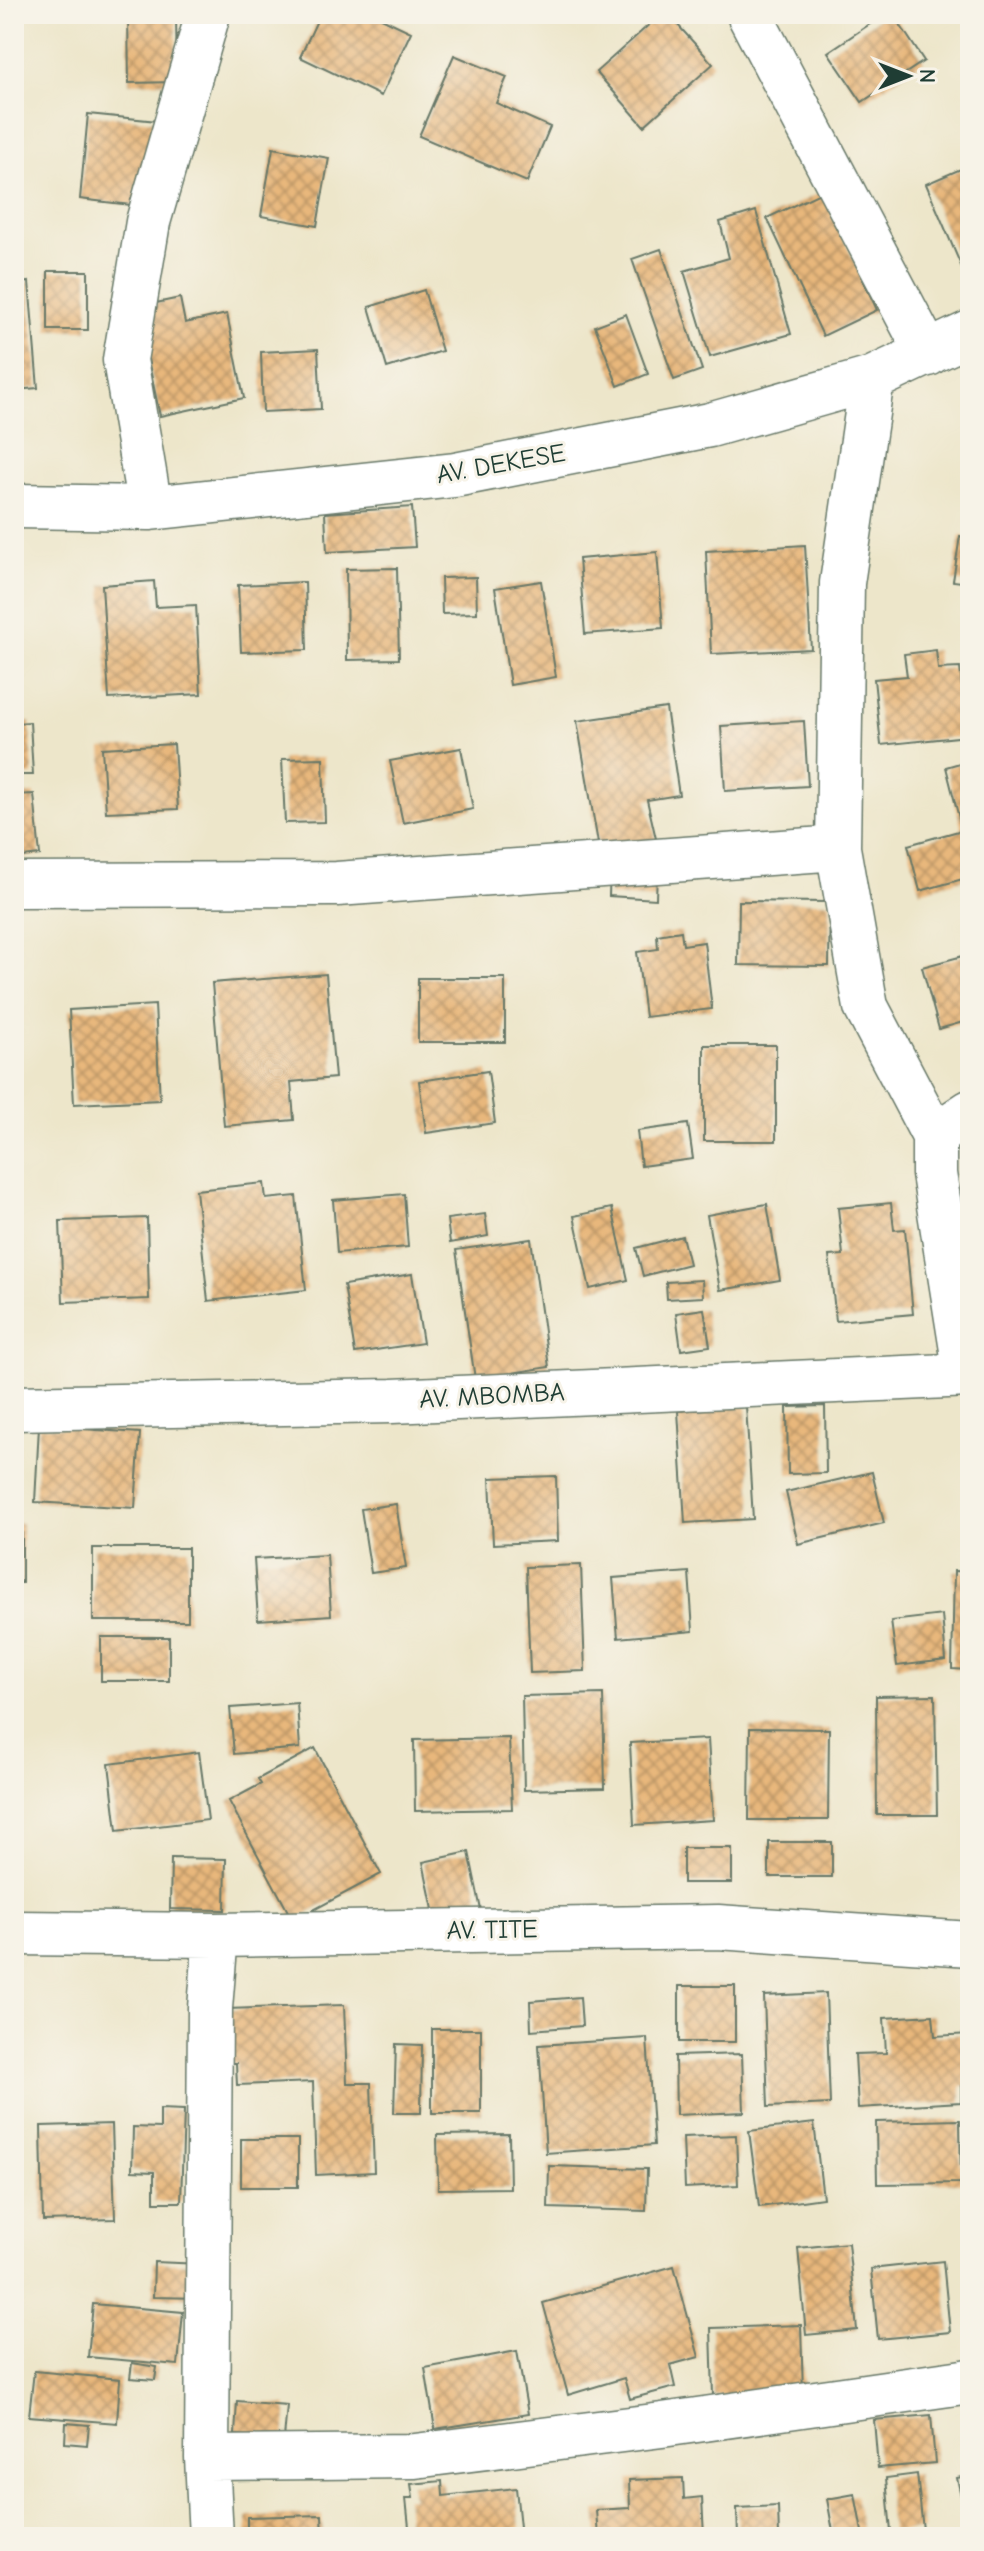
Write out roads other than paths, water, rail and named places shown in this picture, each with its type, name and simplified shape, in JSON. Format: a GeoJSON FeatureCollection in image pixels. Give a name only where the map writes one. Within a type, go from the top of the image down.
{"type":"FeatureCollection","features":[{"type":"Feature","properties":{"kind":"street"},"geometry":{"type":"LineString","coordinates":[[150,508],[125,360],[148,222],[208,14]]}},
{"type":"Feature","properties":{"kind":"street"},"geometry":{"type":"LineString","coordinates":[[749,14],[928,354]]}},
{"type":"Feature","properties":{"kind":"street","name":"AV. DEKESE"},"geometry":{"type":"LineString","coordinates":[[14,506],[150,508],[455,475],[710,425],[872,379],[970,333]]}},
{"type":"Feature","properties":{"kind":"street"},"geometry":{"type":"LineString","coordinates":[[872,379],[842,583],[838,848],[866,1007],[934,1136],[934,1174],[968,1375]]}},
{"type":"Feature","properties":{"kind":"street"},"geometry":{"type":"LineString","coordinates":[[14,885],[337,884],[838,848]]}},
{"type":"Feature","properties":{"kind":"street"},"geometry":{"type":"LineString","coordinates":[[934,1136],[970,1112]]}},
{"type":"Feature","properties":{"kind":"street","name":"AV. MBOMBA"},"geometry":{"type":"LineString","coordinates":[[14,1408],[392,1401],[968,1375]]}},
{"type":"Feature","properties":{"kind":"street","name":"AV. TITE"},"geometry":{"type":"LineString","coordinates":[[14,1933],[216,1935],[718,1927],[970,1944]]}},
{"type":"Feature","properties":{"kind":"street"},"geometry":{"type":"LineString","coordinates":[[211,2537],[207,2458],[210,2008],[216,1935]]}},
{"type":"Feature","properties":{"kind":"street"},"geometry":{"type":"LineString","coordinates":[[207,2458],[415,2456],[970,2381]]}}]}
